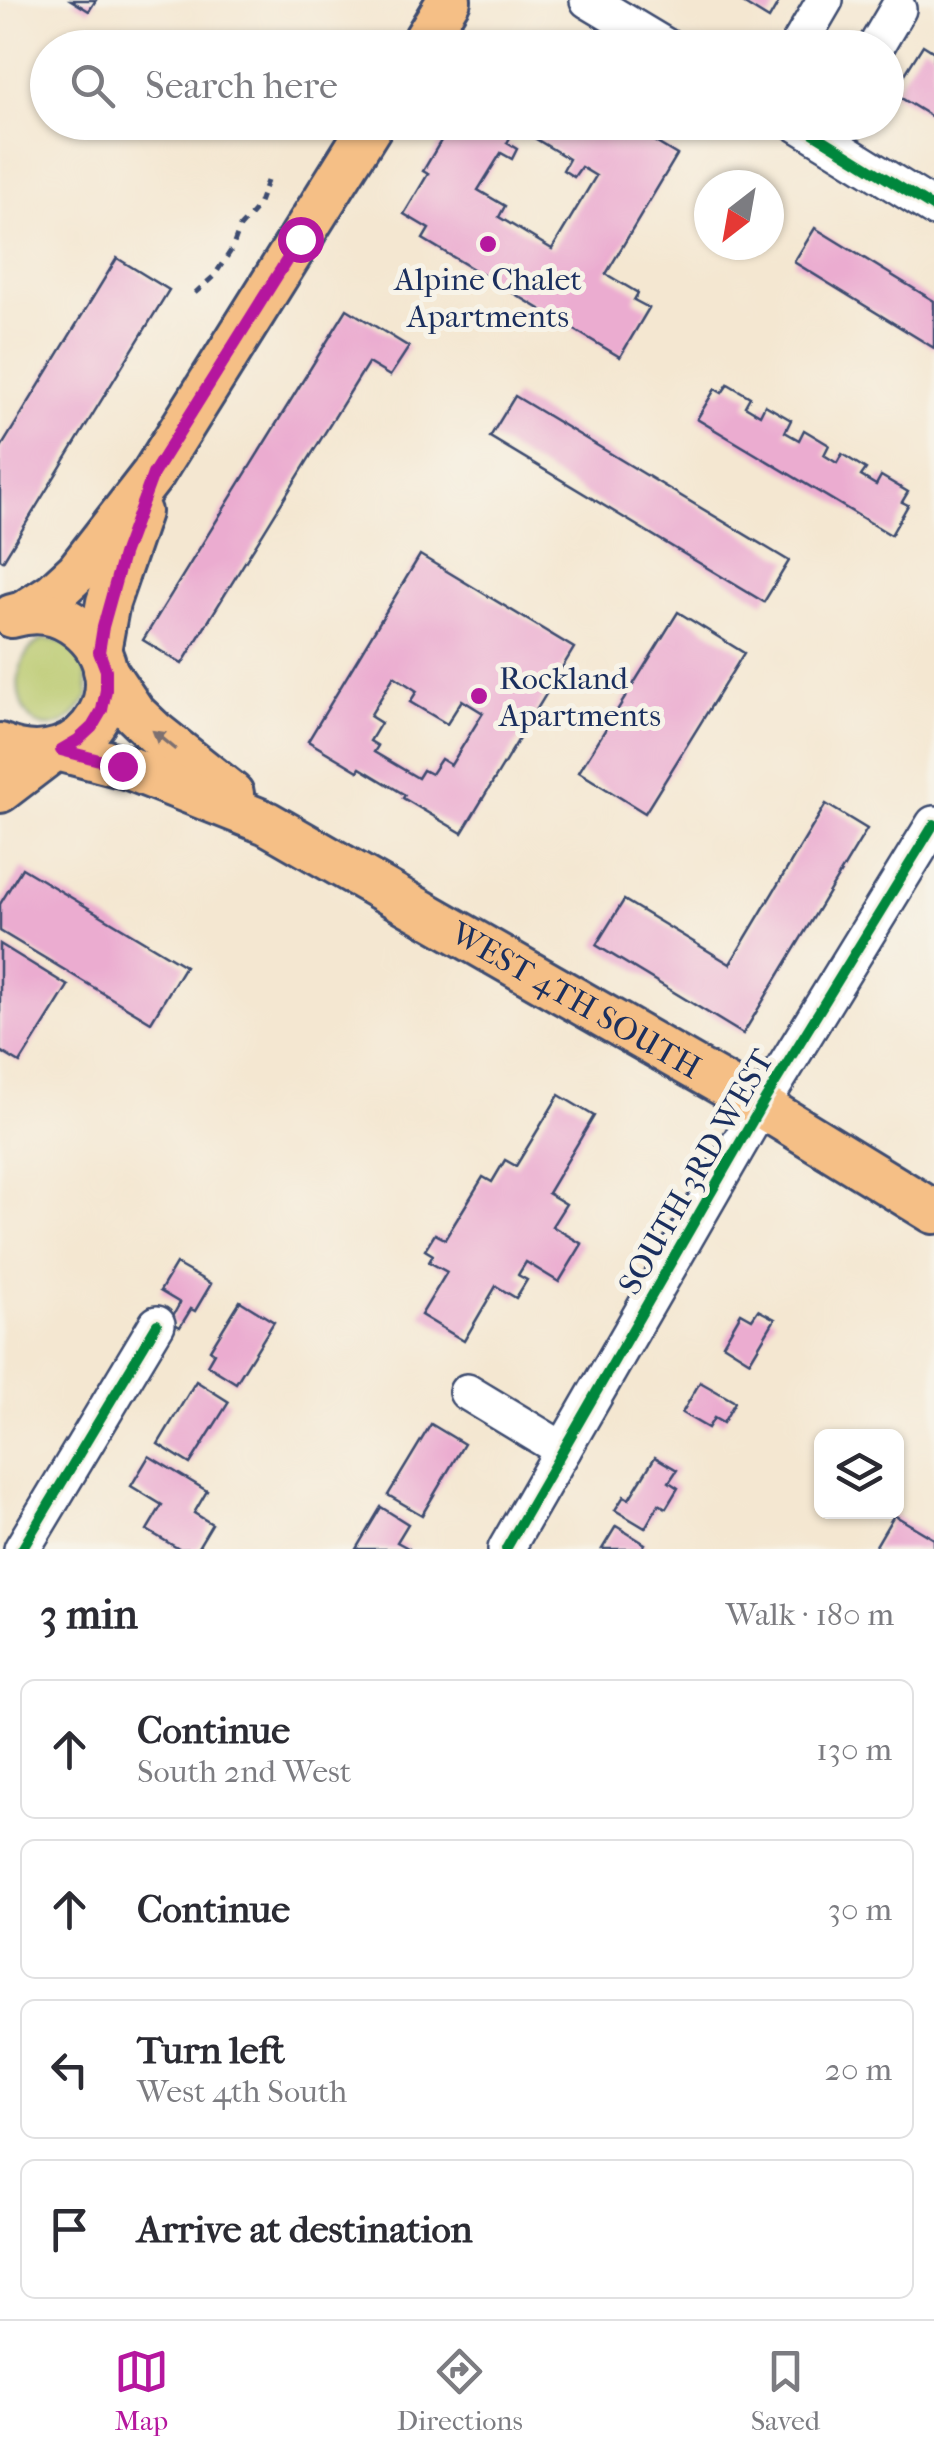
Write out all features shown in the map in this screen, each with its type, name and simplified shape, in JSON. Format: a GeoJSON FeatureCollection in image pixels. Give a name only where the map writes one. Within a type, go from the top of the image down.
{"type":"FeatureCollection","features":[{"type":"Feature","properties":{"kind":"main road"},"geometry":{"type":"LineString","coordinates":[[431,30],[450,0]]}},
{"type":"Feature","properties":{"kind":"main road"},"geometry":{"type":"LineString","coordinates":[[7,618],[53,594],[78,572],[153,474],[362,140]]}},
{"type":"Feature","properties":{"kind":"main road"},"geometry":{"type":"LineString","coordinates":[[0,791],[78,740],[102,710],[108,602],[153,474]]}},
{"type":"Feature","properties":{"kind":"main road","name":"WEST 4TH SOUTH"},"geometry":{"type":"LineString","coordinates":[[7,618],[47,612],[86,633],[134,713],[267,822]]}},
{"type":"Feature","properties":{"kind":"main road","name":"WEST 4TH SOUTH"},"geometry":{"type":"LineString","coordinates":[[0,745],[33,754],[56,751],[129,768],[267,822],[762,1106],[934,1212]]}},
{"type":"Feature","properties":{"kind":"street"},"geometry":{"type":"LineString","coordinates":[[588,0],[638,30]]}},
{"type":"Feature","properties":{"kind":"street"},"geometry":{"type":"LineString","coordinates":[[807,30],[824,0]]}},
{"type":"Feature","properties":{"kind":"street"},"geometry":{"type":"LineString","coordinates":[[886,30],[898,9]]}},
{"type":"Feature","properties":{"kind":"street"},"geometry":{"type":"LineString","coordinates":[[834,140],[934,208]]}},
{"type":"Feature","properties":{"kind":"street","name":"SOUTH 3RD WEST"},"geometry":{"type":"LineString","coordinates":[[506,1549],[762,1106],[934,824]]}},
{"type":"Feature","properties":{"kind":"street"},"geometry":{"type":"LineString","coordinates":[[22,1549],[157,1324]]}},
{"type":"Feature","properties":{"kind":"street"},"geometry":{"type":"LineString","coordinates":[[467,1392],[564,1450]]}},
{"type":"Feature","properties":{"kind":"path"},"geometry":{"type":"LineString","coordinates":[[195,293],[214,276],[232,249],[240,227],[258,208],[267,181]]}},
{"type":"Feature","properties":{"kind":"green space"},"geometry":{"type":"Polygon","coordinates":[[[44,639],[76,649],[83,663],[89,696],[71,718],[50,726],[36,723],[26,713],[20,698],[22,664],[30,649],[44,639]]]}},
{"type":"Feature","properties":{"kind":"building"},"geometry":{"type":"Polygon","coordinates":[[[71,0],[96,0],[89,11],[71,0]]]}},
{"type":"Feature","properties":{"kind":"building"},"geometry":{"type":"Polygon","coordinates":[[[738,0],[780,0],[769,19],[738,0]]]}},
{"type":"Feature","properties":{"kind":"building"},"geometry":{"type":"Polygon","coordinates":[[[923,45],[934,52],[934,118],[904,100],[904,75],[923,45]]]}},
{"type":"Feature","properties":{"kind":"building","name":"Alpine Chalet Apartments"},"geometry":{"type":"Polygon","coordinates":[[[441,140],[509,140],[507,143],[517,149],[512,159],[501,153],[478,190],[505,206],[499,217],[552,249],[596,176],[581,167],[574,177],[563,170],[569,159],[538,140],[652,140],[677,155],[606,274],[638,293],[634,300],[649,308],[620,357],[423,239],[429,229],[404,214],[428,174],[423,171],[441,140]]]}},
{"type":"Feature","properties":{"kind":"building"},"geometry":{"type":"Polygon","coordinates":[[[815,228],[934,301],[934,348],[794,262],[815,228]]]}},
{"type":"Feature","properties":{"kind":"building"},"geometry":{"type":"Polygon","coordinates":[[[117,258],[169,290],[3,561],[0,449],[117,258]]]}},
{"type":"Feature","properties":{"kind":"building"},"geometry":{"type":"Polygon","coordinates":[[[347,309],[409,347],[390,376],[368,363],[182,664],[143,640],[347,309]]]}},
{"type":"Feature","properties":{"kind":"building"},"geometry":{"type":"Polygon","coordinates":[[[728,384],[750,397],[745,406],[760,415],[765,405],[791,420],[785,432],[799,440],[804,430],[829,445],[824,455],[837,463],[842,454],[866,469],[861,476],[876,485],[881,476],[908,492],[902,502],[908,505],[891,535],[697,419],[715,389],[722,393],[728,384]]]}},
{"type":"Feature","properties":{"kind":"building"},"geometry":{"type":"Polygon","coordinates":[[[515,396],[789,561],[764,602],[490,437],[515,396]]]}},
{"type":"Feature","properties":{"kind":"building","name":"Rockland Apartments"},"geometry":{"type":"Polygon","coordinates":[[[420,555],[574,648],[462,833],[360,768],[358,771],[308,741],[420,555]],[[394,676],[370,716],[381,723],[370,741],[378,746],[374,752],[418,778],[423,770],[431,774],[441,759],[451,765],[483,713],[462,700],[447,724],[410,702],[417,691],[394,676]]]}},
{"type":"Feature","properties":{"kind":"building"},"geometry":{"type":"Polygon","coordinates":[[[678,612],[744,653],[645,813],[579,772],[678,612]]]}},
{"type":"Feature","properties":{"kind":"building"},"geometry":{"type":"Polygon","coordinates":[[[826,804],[867,829],[743,1034],[596,945],[624,900],[730,964],[826,804]]]}},
{"type":"Feature","properties":{"kind":"building"},"geometry":{"type":"Polygon","coordinates":[[[22,868],[185,966],[151,1022],[0,931],[0,904],[22,868]]]}},
{"type":"Feature","properties":{"kind":"building"},"geometry":{"type":"Polygon","coordinates":[[[0,944],[68,986],[20,1063],[0,1051],[0,944]]]}},
{"type":"Feature","properties":{"kind":"building"},"geometry":{"type":"Polygon","coordinates":[[[559,1095],[594,1116],[548,1193],[566,1204],[552,1226],[582,1244],[559,1282],[526,1262],[518,1275],[527,1280],[516,1298],[496,1286],[464,1341],[421,1315],[447,1272],[429,1262],[433,1255],[425,1250],[435,1234],[445,1239],[483,1177],[492,1182],[505,1160],[516,1166],[559,1095]]]}},
{"type":"Feature","properties":{"kind":"building"},"geometry":{"type":"Polygon","coordinates":[[[176,1264],[211,1284],[180,1327],[170,1321],[180,1303],[160,1291],[176,1264]]]}},
{"type":"Feature","properties":{"kind":"building"},"geometry":{"type":"Polygon","coordinates":[[[240,1301],[274,1322],[236,1383],[207,1365],[214,1353],[210,1350],[240,1301]]]}},
{"type":"Feature","properties":{"kind":"building"},"geometry":{"type":"Polygon","coordinates":[[[758,1310],[775,1319],[750,1361],[723,1344],[741,1313],[752,1319],[758,1310]]]}},
{"type":"Feature","properties":{"kind":"building"},"geometry":{"type":"Polygon","coordinates":[[[196,1381],[229,1402],[190,1464],[158,1444],[196,1381]]]}},
{"type":"Feature","properties":{"kind":"building"},"geometry":{"type":"Polygon","coordinates":[[[700,1382],[735,1402],[723,1423],[714,1418],[708,1428],[682,1413],[700,1382]]]}},
{"type":"Feature","properties":{"kind":"building"},"geometry":{"type":"Polygon","coordinates":[[[431,1424],[464,1444],[422,1515],[388,1495],[431,1424]]]}},
{"type":"Feature","properties":{"kind":"building"},"geometry":{"type":"Polygon","coordinates":[[[149,1456],[207,1491],[194,1513],[212,1524],[197,1549],[179,1549],[147,1530],[162,1505],[131,1486],[149,1456]]]}},
{"type":"Feature","properties":{"kind":"building"},"geometry":{"type":"Polygon","coordinates":[[[655,1457],[677,1470],[669,1482],[678,1488],[666,1508],[659,1504],[645,1528],[615,1510],[624,1496],[629,1499],[655,1457]]]}},
{"type":"Feature","properties":{"kind":"building"},"geometry":{"type":"Polygon","coordinates":[[[381,1507],[408,1524],[397,1542],[410,1549],[356,1549],[381,1507]]]}},
{"type":"Feature","properties":{"kind":"building"},"geometry":{"type":"Polygon","coordinates":[[[892,1519],[901,1519],[934,1539],[934,1549],[874,1549],[892,1519]]]}},
{"type":"Feature","properties":{"kind":"building"},"geometry":{"type":"Polygon","coordinates":[[[616,1526],[645,1544],[642,1549],[602,1549],[616,1526]]]}},
{"type":"Feature","properties":{"kind":"cycle path"},"geometry":{"type":"LineString","coordinates":[[824,140],[934,208]]}},
{"type":"Feature","properties":{"kind":"cycle path"},"geometry":{"type":"LineString","coordinates":[[506,1549],[761,1106],[934,824]]}},
{"type":"Feature","properties":{"kind":"cycle path"},"geometry":{"type":"LineString","coordinates":[[22,1549],[157,1324]]}},
{"type":"Feature","properties":{"kind":"place","name":"Alpine Chalet Apartments"},"geometry":{"type":"Point","coordinates":[488,244]}},
{"type":"Feature","properties":{"kind":"place","name":"Rockland Apartments"},"geometry":{"type":"Point","coordinates":[479,696]}},
{"type":"Feature","properties":{"kind":"route"},"geometry":{"type":"LineString","coordinates":[[122,766],[61,750],[92,727],[102,710],[106,670],[99,652],[108,602],[123,555],[153,474],[300,239]]}}]}
